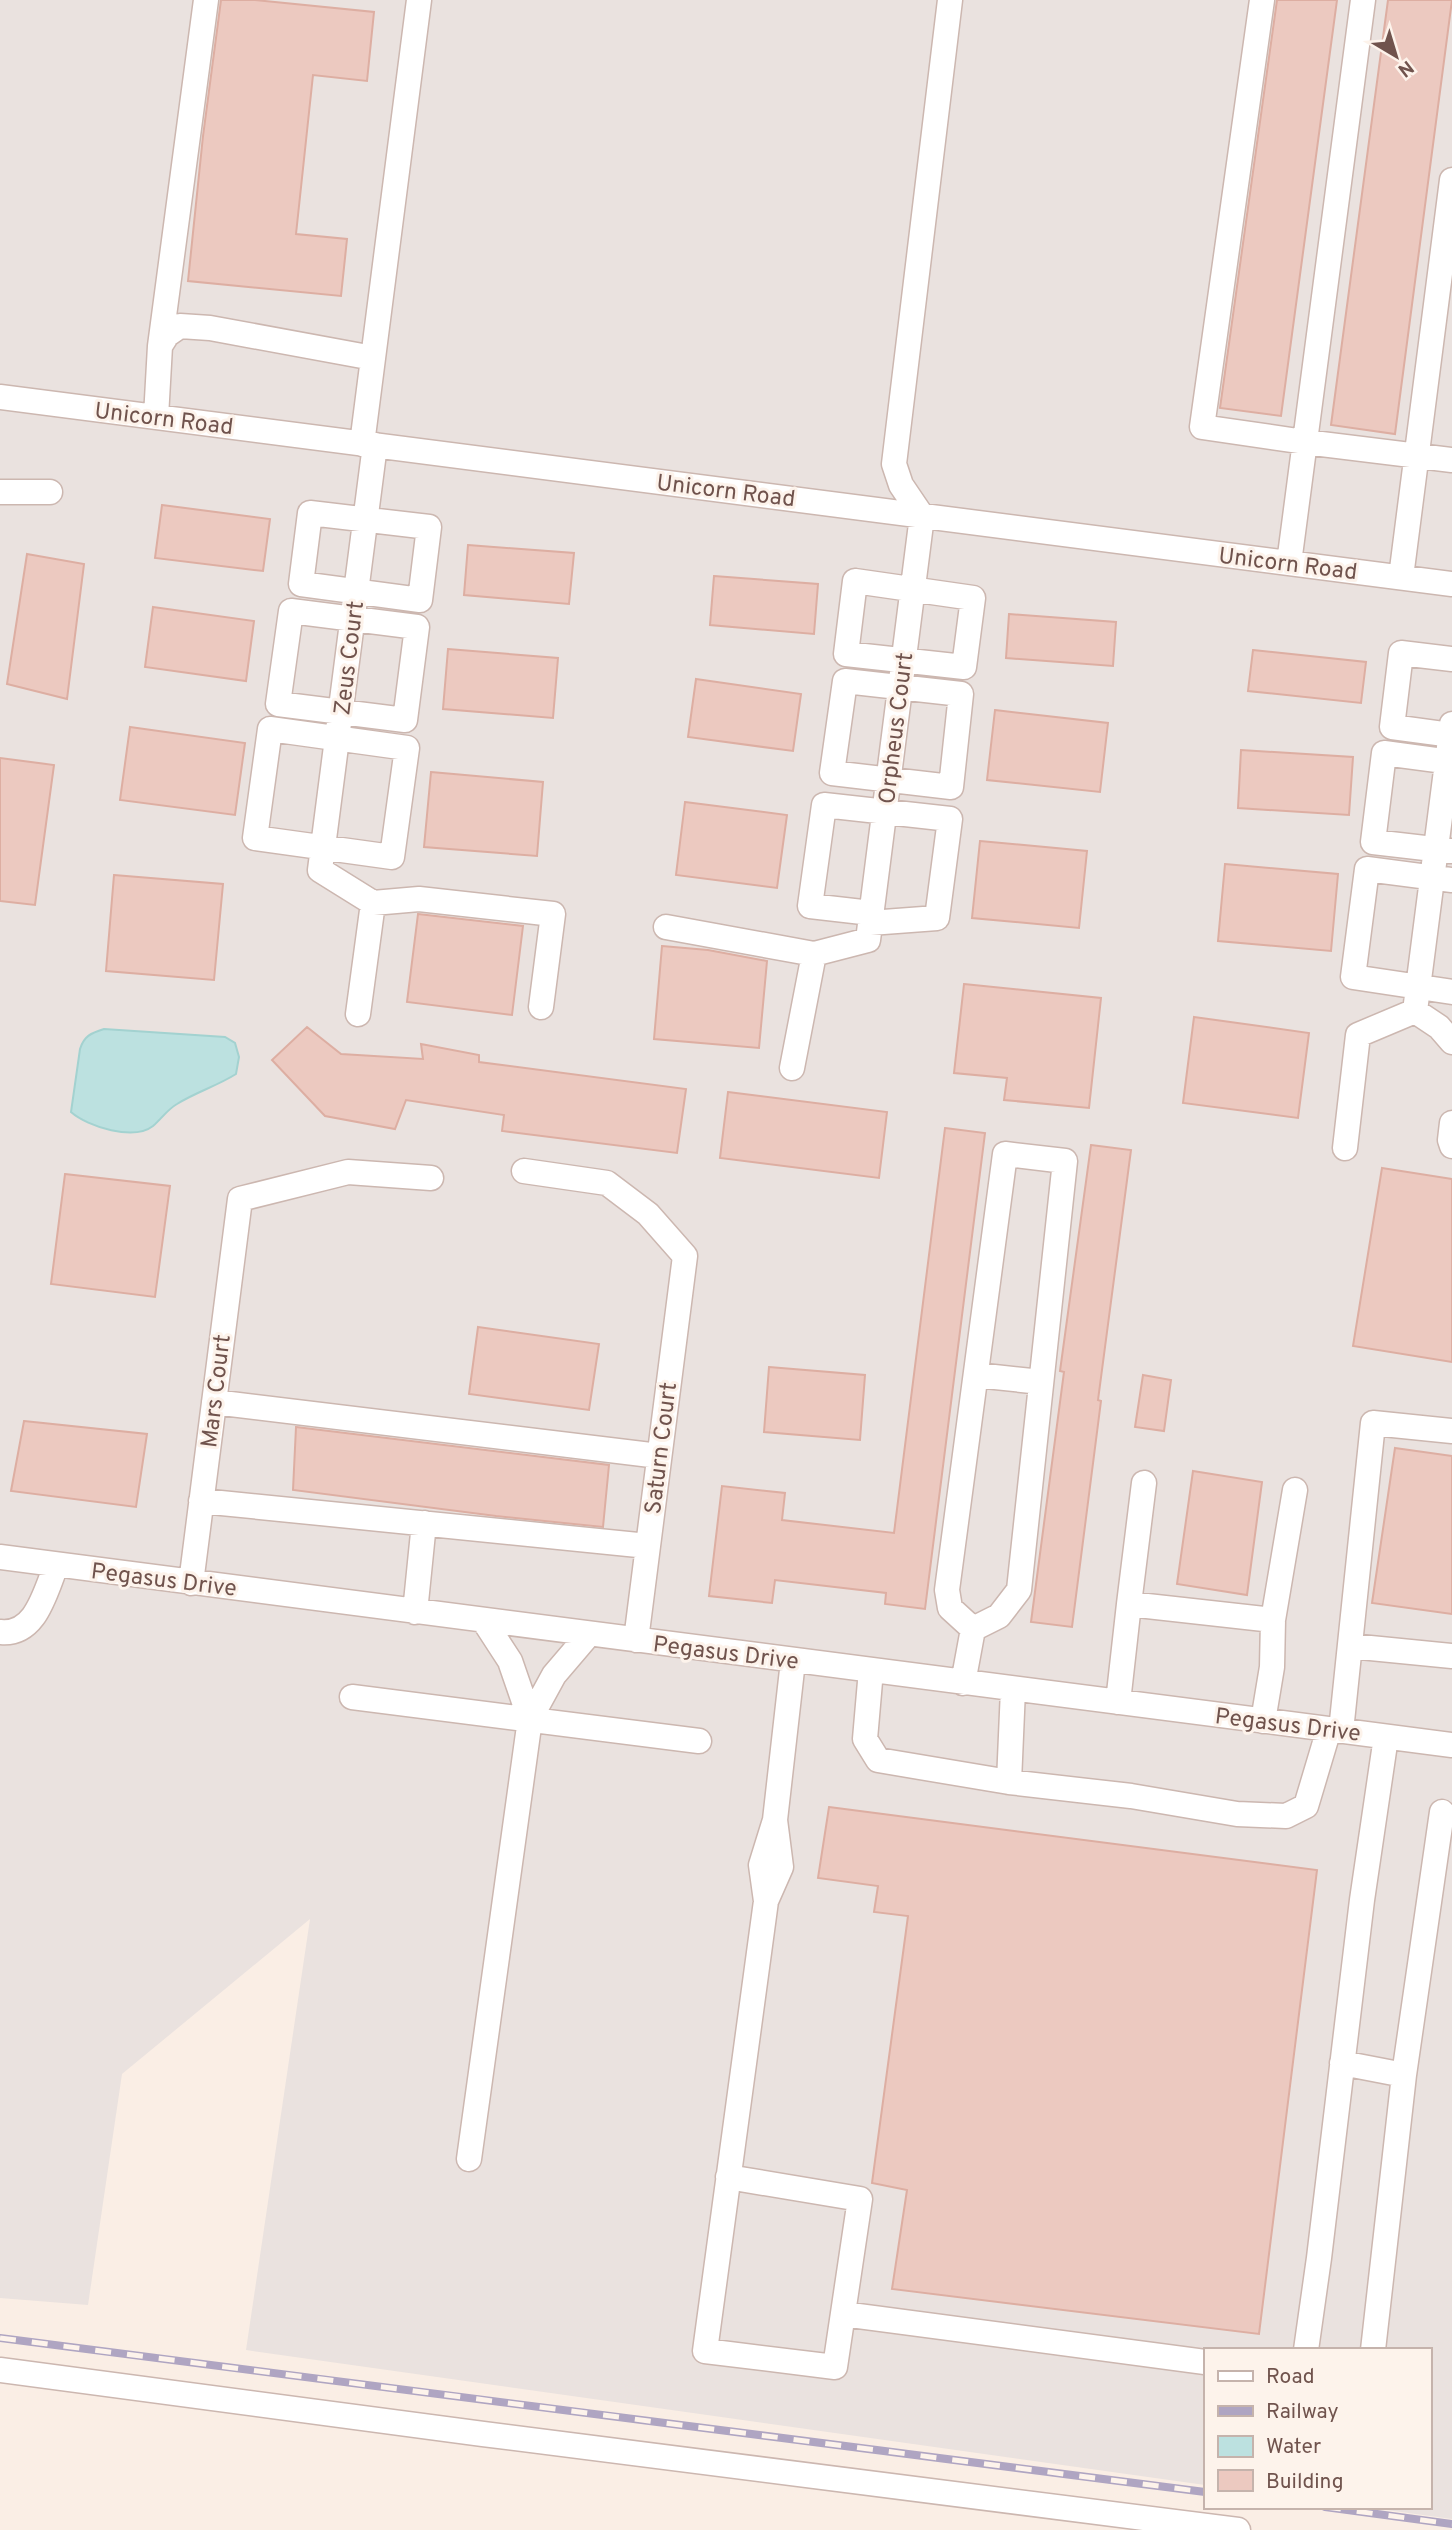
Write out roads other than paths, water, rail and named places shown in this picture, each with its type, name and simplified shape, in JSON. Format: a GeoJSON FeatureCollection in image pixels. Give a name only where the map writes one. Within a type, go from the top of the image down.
{"type":"FeatureCollection","features":[{"type":"Feature","properties":{"kind":"street"},"geometry":{"type":"LineString","coordinates":[[156,417],[160,346],[205,0]]}},
{"type":"Feature","properties":{"kind":"street","name":"Zeus Court"},"geometry":{"type":"LineString","coordinates":[[322,859],[366,519],[373,358],[419,0]]}},
{"type":"Feature","properties":{"kind":"street"},"geometry":{"type":"LineString","coordinates":[[922,516],[901,485],[894,464],[950,0]]}},
{"type":"Feature","properties":{"kind":"street"},"geometry":{"type":"LineString","coordinates":[[1262,0],[1202,427],[1452,460]]}},
{"type":"Feature","properties":{"kind":"street"},"geometry":{"type":"LineString","coordinates":[[1289,563],[1363,0]]}},
{"type":"Feature","properties":{"kind":"street"},"geometry":{"type":"LineString","coordinates":[[1402,577],[1452,180]]}},
{"type":"Feature","properties":{"kind":"street"},"geometry":{"type":"LineString","coordinates":[[160,346],[167,335],[180,326],[211,328],[373,358]]}},
{"type":"Feature","properties":{"kind":"street","name":"Unicorn Road"},"geometry":{"type":"LineString","coordinates":[[0,397],[1452,584]]}},
{"type":"Feature","properties":{"kind":"street"},"geometry":{"type":"LineString","coordinates":[[0,492],[50,492]]}},
{"type":"Feature","properties":{"kind":"street"},"geometry":{"type":"LineString","coordinates":[[310,513],[366,519],[429,527],[420,600],[301,584],[310,513]]}},
{"type":"Feature","properties":{"kind":"street","name":"Orpheus Court"},"geometry":{"type":"LineString","coordinates":[[870,925],[922,516]]}},
{"type":"Feature","properties":{"kind":"street"},"geometry":{"type":"LineString","coordinates":[[856,581],[912,589],[973,598],[964,667],[846,654],[856,581]]}},
{"type":"Feature","properties":{"kind":"street"},"geometry":{"type":"LineString","coordinates":[[290,611],[353,619],[417,627],[405,720],[278,704],[290,611]]}},
{"type":"Feature","properties":{"kind":"street"},"geometry":{"type":"LineString","coordinates":[[1416,999],[1442,878],[1452,731],[1392,727],[1401,653],[1452,659]]}},
{"type":"Feature","properties":{"kind":"street"},"geometry":{"type":"LineString","coordinates":[[845,681],[900,686],[961,694],[950,787],[832,773],[845,681]]}},
{"type":"Feature","properties":{"kind":"street"},"geometry":{"type":"LineString","coordinates":[[270,729],[337,739],[407,748],[392,857],[322,859],[255,838],[270,729]]}},
{"type":"Feature","properties":{"kind":"street"},"geometry":{"type":"LineString","coordinates":[[1444,850],[1373,842],[1384,753],[1449,762]]}},
{"type":"Feature","properties":{"kind":"street"},"geometry":{"type":"LineString","coordinates":[[666,927],[814,954],[870,925],[937,918],[950,819],[824,805],[810,906],[870,925]]}},
{"type":"Feature","properties":{"kind":"street"},"geometry":{"type":"LineString","coordinates":[[322,859],[373,903],[419,898],[553,914],[541,1007]]}},
{"type":"Feature","properties":{"kind":"street"},"geometry":{"type":"LineString","coordinates":[[1442,878],[1367,869],[1353,977],[1416,999],[1448,1032]]}},
{"type":"Feature","properties":{"kind":"street"},"geometry":{"type":"LineString","coordinates":[[358,1014],[373,903]]}},
{"type":"Feature","properties":{"kind":"street"},"geometry":{"type":"LineString","coordinates":[[792,1068],[814,954]]}},
{"type":"Feature","properties":{"kind":"street"},"geometry":{"type":"LineString","coordinates":[[1345,1148],[1359,1035],[1416,999],[1452,992]]}},
{"type":"Feature","properties":{"kind":"street"},"geometry":{"type":"LineString","coordinates":[[1452,1123],[1452,1146]]}},
{"type":"Feature","properties":{"kind":"street"},"geometry":{"type":"LineString","coordinates":[[1005,1154],[1065,1161],[1019,1590],[999,1616],[973,1629],[950,1608],[947,1590],[1005,1154]]}},
{"type":"Feature","properties":{"kind":"street","name":"Saturn Court"},"geometry":{"type":"LineString","coordinates":[[524,1171],[607,1183],[648,1213],[685,1256],[636,1640]]}},
{"type":"Feature","properties":{"kind":"street","name":"Mars Court"},"geometry":{"type":"LineString","coordinates":[[191,1583],[240,1199],[348,1172],[432,1178]]}},
{"type":"Feature","properties":{"kind":"street"},"geometry":{"type":"LineString","coordinates":[[975,1375],[1041,1382]]}},
{"type":"Feature","properties":{"kind":"street"},"geometry":{"type":"LineString","coordinates":[[214,1402],[659,1456]]}},
{"type":"Feature","properties":{"kind":"street"},"geometry":{"type":"LineString","coordinates":[[871,1671],[866,1739],[878,1760],[1009,1782],[1131,1796],[1237,1814],[1286,1816],[1306,1806],[1335,1730],[1350,1646],[1373,1423],[1452,1431]]}},
{"type":"Feature","properties":{"kind":"street"},"geometry":{"type":"LineString","coordinates":[[1118,1702],[1144,1483]]}},
{"type":"Feature","properties":{"kind":"street"},"geometry":{"type":"LineString","coordinates":[[1263,1721],[1272,1667],[1273,1620],[1295,1490]]}},
{"type":"Feature","properties":{"kind":"street"},"geometry":{"type":"LineString","coordinates":[[201,1501],[648,1546]]}},
{"type":"Feature","properties":{"kind":"street"},"geometry":{"type":"LineString","coordinates":[[415,1612],[424,1523]]}},
{"type":"Feature","properties":{"kind":"street","name":"Pegasus Drive"},"geometry":{"type":"LineString","coordinates":[[0,1557],[1452,1745]]}},
{"type":"Feature","properties":{"kind":"street"},"geometry":{"type":"LineString","coordinates":[[0,1632],[11,1634],[23,1628],[37,1613],[56,1566]]}},
{"type":"Feature","properties":{"kind":"street"},"geometry":{"type":"LineString","coordinates":[[1129,1604],[1273,1620]]}},
{"type":"Feature","properties":{"kind":"street"},"geometry":{"type":"LineString","coordinates":[[484,1621],[510,1661],[530,1719]]}},
{"type":"Feature","properties":{"kind":"street"},"geometry":{"type":"LineString","coordinates":[[963,1682],[973,1629]]}},
{"type":"Feature","properties":{"kind":"street"},"geometry":{"type":"LineString","coordinates":[[469,2159],[530,1719],[554,1675],[589,1634]]}},
{"type":"Feature","properties":{"kind":"street"},"geometry":{"type":"LineString","coordinates":[[1350,1646],[1452,1656]]}},
{"type":"Feature","properties":{"kind":"street"},"geometry":{"type":"LineString","coordinates":[[728,2178],[860,2199],[835,2367],[705,2351],[728,2178],[766,1901],[761,1864],[775,1820],[793,1661]]}},
{"type":"Feature","properties":{"kind":"street"},"geometry":{"type":"LineString","coordinates":[[1009,1782],[1013,1689]]}},
{"type":"Feature","properties":{"kind":"street"},"geometry":{"type":"LineString","coordinates":[[352,1698],[699,1741]]}},
{"type":"Feature","properties":{"kind":"street"},"geometry":{"type":"LineString","coordinates":[[1306,2348],[1362,1900],[1386,1737]]}},
{"type":"Feature","properties":{"kind":"street"},"geometry":{"type":"LineString","coordinates":[[1373,2348],[1404,2075],[1442,1812]]}},
{"type":"Feature","properties":{"kind":"street"},"geometry":{"type":"LineString","coordinates":[[1342,2063],[1404,2075]]}},
{"type":"Feature","properties":{"kind":"street"},"geometry":{"type":"LineString","coordinates":[[843,2314],[1204,2362]]}},
{"type":"Feature","properties":{"kind":"street"},"geometry":{"type":"LineString","coordinates":[[0,2370],[1238,2530]]}},
{"type":"Feature","properties":{"kind":"water"},"geometry":{"type":"Polygon","coordinates":[[[104,1029],[225,1037],[235,1043],[239,1057],[236,1074],[177,1104],[145,1130],[123,1132],[99,1127],[71,1112],[80,1049],[89,1036],[104,1029]]]}},
{"type":"Feature","properties":{"kind":"railway"},"geometry":{"type":"LineString","coordinates":[[0,2338],[1204,2492]]}},
{"type":"Feature","properties":{"kind":"railway"},"geometry":{"type":"LineString","coordinates":[[1340,2509],[1452,2524]]}}]}
